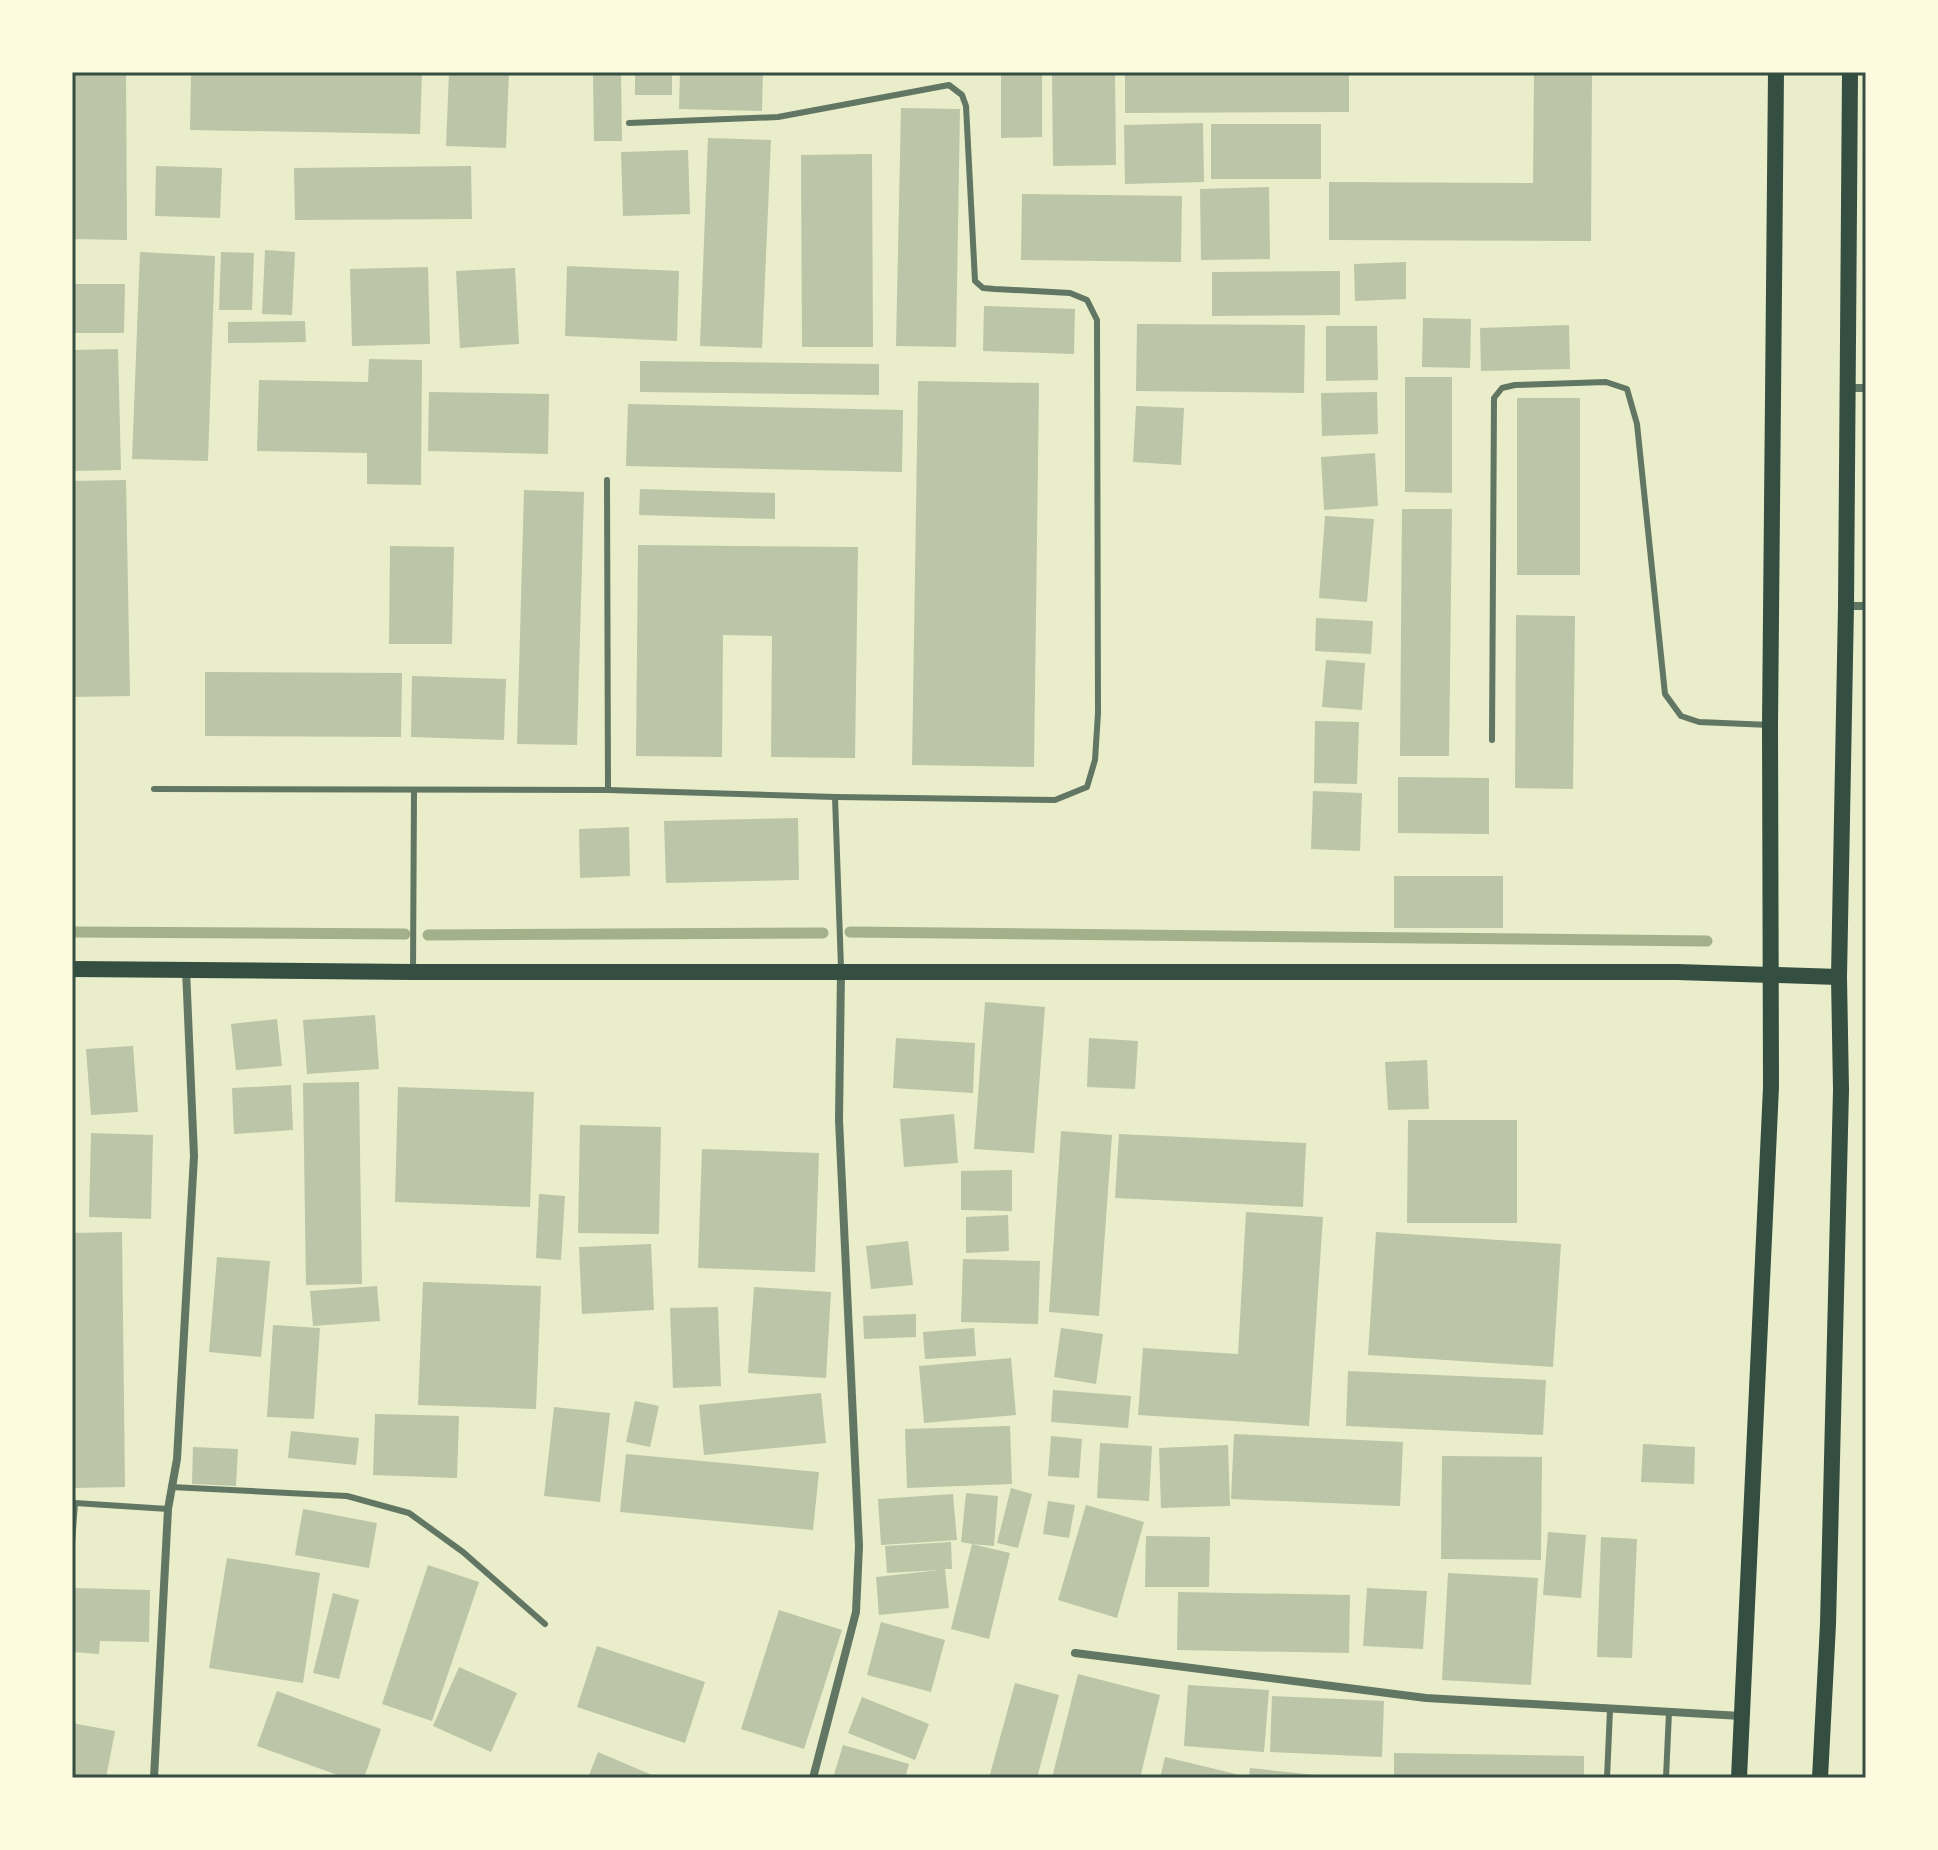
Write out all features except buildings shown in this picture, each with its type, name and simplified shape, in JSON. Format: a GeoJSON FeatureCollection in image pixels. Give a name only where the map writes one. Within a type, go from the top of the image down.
{"type":"FeatureCollection","features":[{"type":"Feature","properties":{"kind":"main road"},"geometry":{"type":"LineString","coordinates":[[1739,1778],[1771,1087],[1770,725],[1776,72]]}},
{"type":"Feature","properties":{"kind":"main road"},"geometry":{"type":"LineString","coordinates":[[1820,1778],[1828,1624],[1841,1090],[1839,977],[1846,606],[1850,72]]}},
{"type":"Feature","properties":{"kind":"main road"},"geometry":{"type":"LineString","coordinates":[[72,969],[1677,972],[1839,977]]}},
{"type":"Feature","properties":{"kind":"street"},"geometry":{"type":"LineString","coordinates":[[1846,388],[1866,388]]}},
{"type":"Feature","properties":{"kind":"street"},"geometry":{"type":"LineString","coordinates":[[1846,606],[1866,606]]}},
{"type":"Feature","properties":{"kind":"street"},"geometry":{"type":"LineString","coordinates":[[154,1778],[168,1509],[177,1459],[194,1156],[186,969]]}},
{"type":"Feature","properties":{"kind":"street"},"geometry":{"type":"LineString","coordinates":[[813,1778],[856,1612],[859,1546],[839,1120],[841,972]]}},
{"type":"Feature","properties":{"kind":"street"},"geometry":{"type":"LineString","coordinates":[[1075,1653],[1426,1698],[1741,1716]]}},
{"type":"Feature","properties":{"kind":"lane"},"geometry":{"type":"LineString","coordinates":[[154,789],[608,790],[1055,800],[1087,787],[1095,760],[1098,713],[1097,320],[1087,300],[1070,293],[983,288],[975,281],[966,106],[962,95],[949,85],[778,117],[629,123]]}},
{"type":"Feature","properties":{"kind":"lane"},"geometry":{"type":"LineString","coordinates":[[1492,740],[1494,398],[1502,388],[1515,385],[1606,382],[1627,389],[1637,424],[1665,694],[1681,716],[1699,722],[1770,725]]}},
{"type":"Feature","properties":{"kind":"lane"},"geometry":{"type":"LineString","coordinates":[[607,480],[608,790]]}},
{"type":"Feature","properties":{"kind":"lane"},"geometry":{"type":"LineString","coordinates":[[413,972],[414,790]]}},
{"type":"Feature","properties":{"kind":"lane"},"geometry":{"type":"LineString","coordinates":[[835,797],[841,972]]}},
{"type":"Feature","properties":{"kind":"lane"},"geometry":{"type":"LineString","coordinates":[[171,1487],[347,1496],[409,1513],[463,1552],[545,1624]]}},
{"type":"Feature","properties":{"kind":"lane"},"geometry":{"type":"LineString","coordinates":[[72,1543],[75,1503],[168,1509]]}},
{"type":"Feature","properties":{"kind":"lane"},"geometry":{"type":"LineString","coordinates":[[1607,1778],[1610,1710]]}},
{"type":"Feature","properties":{"kind":"lane"},"geometry":{"type":"LineString","coordinates":[[1666,1778],[1669,1712]]}},
{"type":"Feature","properties":{"kind":"waterway"},"geometry":{"type":"LineString","coordinates":[[72,932],[405,934]]}},
{"type":"Feature","properties":{"kind":"waterway"},"geometry":{"type":"LineString","coordinates":[[850,932],[1707,941]]}},
{"type":"Feature","properties":{"kind":"waterway"},"geometry":{"type":"LineString","coordinates":[[428,935],[823,933]]}}]}
